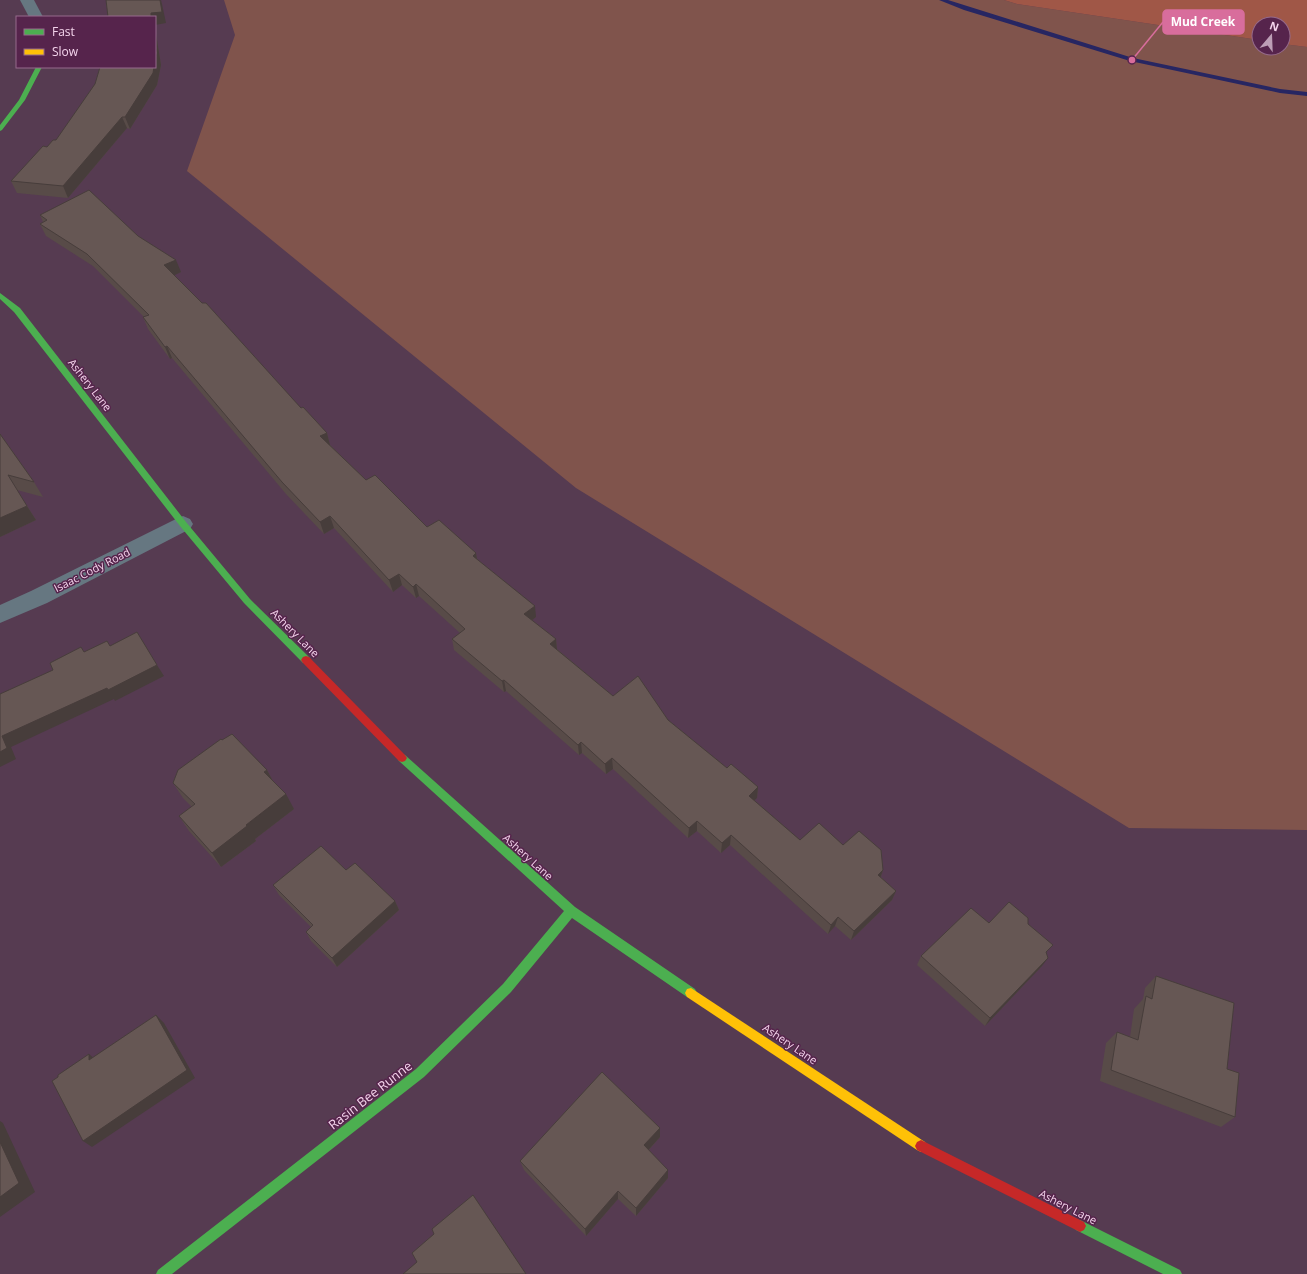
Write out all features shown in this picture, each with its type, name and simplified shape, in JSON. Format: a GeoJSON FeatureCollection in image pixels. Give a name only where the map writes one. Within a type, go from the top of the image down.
{"type":"FeatureCollection","features":[{"type":"Feature","properties":{"kind":"street"},"geometry":{"type":"LineString","coordinates":[[27,0],[35,16]]}},
{"type":"Feature","properties":{"kind":"street"},"geometry":{"type":"LineString","coordinates":[[0,129],[15,112],[32,86],[39,68]]}},
{"type":"Feature","properties":{"kind":"street","name":"Ashery Lane"},"geometry":{"type":"LineString","coordinates":[[0,295],[17,310],[183,524],[247,601],[417,774],[570,911],[926,1149],[1176,1274]]}},
{"type":"Feature","properties":{"kind":"street","name":"Isaac Cody Road"},"geometry":{"type":"LineString","coordinates":[[0,614],[39,597],[183,524]]}},
{"type":"Feature","properties":{"kind":"street","name":"Rasin Bee Runne"},"geometry":{"type":"LineString","coordinates":[[162,1274],[420,1073],[507,988],[570,911]]}},
{"type":"Feature","properties":{"kind":"shaded area"},"geometry":{"type":"Polygon","coordinates":[[[224,0],[1004,0],[1017,4],[1251,39],[1251,56],[1291,56],[1291,45],[1307,47],[1307,830],[1129,828],[576,488],[187,171],[235,35],[224,0]]]}},
{"type":"Feature","properties":{"kind":"shaded area"},"geometry":{"type":"Polygon","coordinates":[[[1004,0],[1307,0],[1307,47],[1291,45],[1291,16],[1251,16],[1251,39],[1017,4],[1004,0]]]}},
{"type":"Feature","properties":{"kind":"building"},"geometry":{"type":"Polygon","coordinates":[[[106,0],[160,0],[162,12],[151,13],[151,16],[108,16],[106,0]]]}},
{"type":"Feature","properties":{"kind":"building"},"geometry":{"type":"Polygon","coordinates":[[[100,68],[154,68],[153,73],[125,117],[122,117],[63,186],[11,181],[43,146],[47,147],[53,140],[56,140],[95,84],[100,68]]]}},
{"type":"Feature","properties":{"kind":"building"},"geometry":{"type":"Polygon","coordinates":[[[89,190],[138,236],[176,260],[164,265],[202,303],[206,303],[301,408],[303,407],[327,433],[320,436],[366,480],[375,475],[427,527],[439,520],[476,553],[473,556],[535,606],[524,614],[556,639],[550,644],[613,696],[638,676],[668,720],[727,768],[731,764],[758,787],[749,796],[800,840],[819,823],[843,845],[859,831],[881,850],[883,870],[878,875],[896,891],[854,931],[838,917],[831,925],[731,835],[722,843],[697,821],[689,828],[612,758],[605,764],[581,742],[578,745],[504,680],[502,681],[452,639],[465,629],[416,584],[413,587],[399,574],[389,580],[330,516],[320,522],[282,482],[167,346],[165,347],[143,317],[149,315],[87,254],[40,224],[47,220],[40,215],[89,190]]]}},
{"type":"Feature","properties":{"kind":"building"},"geometry":{"type":"Polygon","coordinates":[[[0,434],[34,482],[8,475],[27,506],[0,518],[0,434]]]}},
{"type":"Feature","properties":{"kind":"building"},"geometry":{"type":"Polygon","coordinates":[[[137,632],[157,665],[108,690],[107,688],[2,736],[7,748],[0,752],[0,694],[53,670],[50,663],[81,647],[84,652],[107,641],[110,646],[137,632]]]}},
{"type":"Feature","properties":{"kind":"building"},"geometry":{"type":"Polygon","coordinates":[[[232,734],[267,770],[264,772],[286,794],[212,853],[179,816],[195,804],[173,783],[178,770],[221,739],[222,740],[232,734]]]}},
{"type":"Feature","properties":{"kind":"building"},"geometry":{"type":"Polygon","coordinates":[[[321,846],[346,870],[355,863],[395,901],[332,958],[306,932],[313,925],[273,885],[321,846]]]}},
{"type":"Feature","properties":{"kind":"building"},"geometry":{"type":"Polygon","coordinates":[[[1009,902],[1028,918],[1028,924],[1053,945],[1046,952],[1048,958],[990,1018],[921,956],[971,908],[989,923],[1009,902]]]}},
{"type":"Feature","properties":{"kind":"building"},"geometry":{"type":"Polygon","coordinates":[[[1156,976],[1234,1003],[1227,1069],[1239,1073],[1235,1117],[1111,1070],[1117,1032],[1138,1040],[1146,996],[1152,999],[1156,976]]]}},
{"type":"Feature","properties":{"kind":"building"},"geometry":{"type":"Polygon","coordinates":[[[156,1015],[187,1070],[83,1141],[52,1081],[58,1077],[58,1075],[89,1054],[89,1060],[156,1015]]]}},
{"type":"Feature","properties":{"kind":"building"},"geometry":{"type":"Polygon","coordinates":[[[602,1072],[660,1128],[644,1145],[668,1170],[636,1208],[618,1191],[585,1229],[520,1161],[602,1072]]]}},
{"type":"Feature","properties":{"kind":"building"},"geometry":{"type":"Polygon","coordinates":[[[0,1142],[19,1183],[0,1197],[0,1142]]]}},
{"type":"Feature","properties":{"kind":"building"},"geometry":{"type":"Polygon","coordinates":[[[473,1195],[526,1274],[403,1274],[417,1262],[412,1253],[434,1234],[432,1229],[473,1195]]]}},
{"type":"Feature","properties":{"kind":"waterway"},"geometry":{"type":"LineString","coordinates":[[942,0],[966,9],[1132,60],[1280,91],[1307,94]]}},
{"type":"Feature","properties":{"kind":"traffic: fast"},"geometry":{"type":"LineString","coordinates":[[0,129],[22,100],[38,68]]}},
{"type":"Feature","properties":{"kind":"traffic: fast"},"geometry":{"type":"LineString","coordinates":[[0,295],[17,310],[183,524],[247,601],[306,660]]}},
{"type":"Feature","properties":{"kind":"traffic: fast"},"geometry":{"type":"LineString","coordinates":[[402,758],[571,911],[691,993]]}},
{"type":"Feature","properties":{"kind":"traffic: fast"},"geometry":{"type":"LineString","coordinates":[[162,1274],[420,1073],[507,988],[571,911]]}},
{"type":"Feature","properties":{"kind":"traffic: fast"},"geometry":{"type":"LineString","coordinates":[[1080,1226],[1176,1274]]}},
{"type":"Feature","properties":{"kind":"traffic: slow"},"geometry":{"type":"LineString","coordinates":[[691,993],[921,1146]]}},
{"type":"Feature","properties":{"kind":"traffic: jam"},"geometry":{"type":"LineString","coordinates":[[306,660],[402,758]]}},
{"type":"Feature","properties":{"kind":"traffic: jam"},"geometry":{"type":"LineString","coordinates":[[921,1146],[1080,1226]]}},
{"type":"Feature","properties":{"kind":"place","name":"Mud Creek"},"geometry":{"type":"Point","coordinates":[1132,60]}}]}
